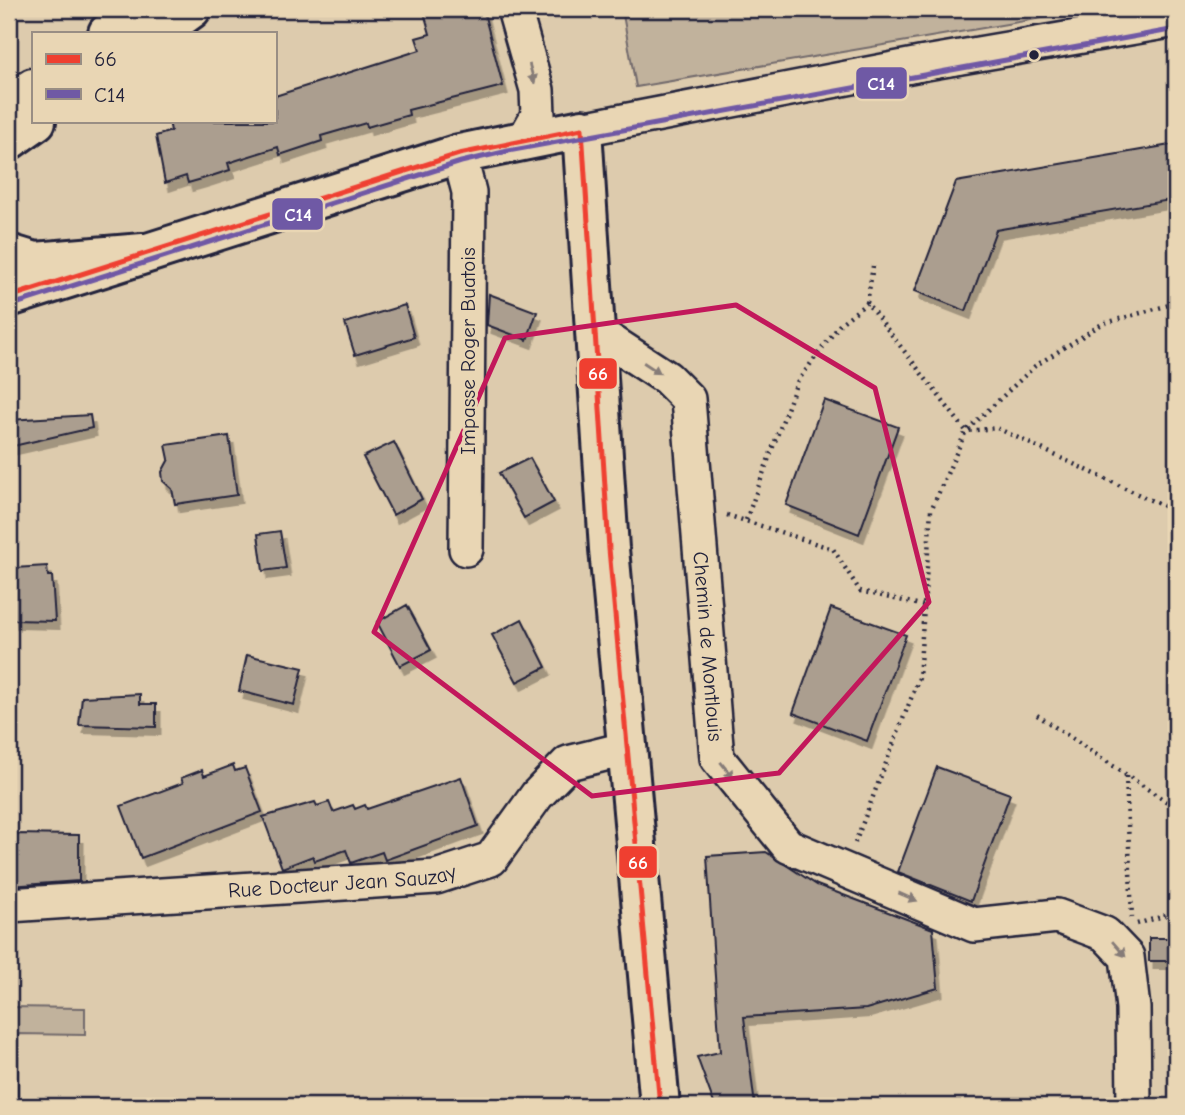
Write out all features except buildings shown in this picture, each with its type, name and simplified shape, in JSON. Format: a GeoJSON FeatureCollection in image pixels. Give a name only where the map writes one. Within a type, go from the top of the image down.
{"type":"FeatureCollection","features":[{"type":"Feature","properties":{"kind":"street"},"geometry":{"type":"LineString","coordinates":[[109,32],[141,9]]}},
{"type":"Feature","properties":{"kind":"street"},"geometry":{"type":"LineString","coordinates":[[159,32],[191,9]]}},
{"type":"Feature","properties":{"kind":"street"},"geometry":{"type":"LineString","coordinates":[[514,9],[537,90],[538,115],[525,138]]}},
{"type":"Feature","properties":{"kind":"street"},"geometry":{"type":"LineString","coordinates":[[9,297],[459,154],[525,138],[919,64],[1176,20]]}},
{"type":"Feature","properties":{"kind":"street"},"geometry":{"type":"LineString","coordinates":[[9,106],[32,89]]}},
{"type":"Feature","properties":{"kind":"street"},"geometry":{"type":"LineString","coordinates":[[9,141],[35,122]]}},
{"type":"Feature","properties":{"kind":"street"},"geometry":{"type":"LineString","coordinates":[[582,129],[625,749],[660,1106]]}},
{"type":"Feature","properties":{"kind":"street","name":"Impasse Roger Buatois"},"geometry":{"type":"LineString","coordinates":[[459,154],[468,192],[466,549]]}},
{"type":"Feature","properties":{"kind":"street"},"geometry":{"type":"LineString","coordinates":[[9,254],[35,262],[143,253]]}},
{"type":"Feature","properties":{"kind":"street","name":"Chemin de Montlouis"},"geometry":{"type":"LineString","coordinates":[[595,331],[667,377],[688,399],[717,758],[788,846],[974,925],[1057,916],[1090,925],[1105,933],[1127,957],[1133,1008],[1134,1106]]}},
{"type":"Feature","properties":{"kind":"street","name":"Rue Docteur Jean Sauzay"},"geometry":{"type":"LineString","coordinates":[[9,905],[436,877],[491,859],[537,795],[568,762],[625,749]]}},
{"type":"Feature","properties":{"kind":"path"},"geometry":{"type":"LineString","coordinates":[[746,520],[797,382],[841,323],[867,303],[873,266]]}},
{"type":"Feature","properties":{"kind":"path"},"geometry":{"type":"LineString","coordinates":[[867,303],[966,431]]}},
{"type":"Feature","properties":{"kind":"path"},"geometry":{"type":"LineString","coordinates":[[845,870],[919,678],[931,510],[966,431],[1035,366],[1102,324],[1176,303]]}},
{"type":"Feature","properties":{"kind":"path"},"geometry":{"type":"LineString","coordinates":[[966,431],[997,428],[1176,512]]}},
{"type":"Feature","properties":{"kind":"path"},"geometry":{"type":"LineString","coordinates":[[696,506],[833,549],[860,591],[925,606]]}},
{"type":"Feature","properties":{"kind":"path"},"geometry":{"type":"LineString","coordinates":[[1037,715],[1176,807]]}},
{"type":"Feature","properties":{"kind":"path"},"geometry":{"type":"LineString","coordinates":[[1126,776],[1132,926]]}},
{"type":"Feature","properties":{"kind":"highlighted area"},"geometry":{"type":"Polygon","coordinates":[[[736,305],[875,388],[929,602],[779,773],[592,796],[374,632],[505,338],[736,305]]]}},
{"type":"Feature","properties":{"kind":"shaded area"},"geometry":{"type":"Polygon","coordinates":[[[622,9],[1095,9],[636,87],[622,9]]]}},
{"type":"Feature","properties":{"kind":"shaded area"},"geometry":{"type":"Polygon","coordinates":[[[9,1007],[85,1008],[85,1035],[18,1034],[18,1106],[9,1106],[9,1007]]]}},
{"type":"Feature","properties":{"kind":"transit line","name":"C14"},"geometry":{"type":"LineString","coordinates":[[12,305],[461,162],[508,151],[1176,29]]}},
{"type":"Feature","properties":{"kind":"transit line","name":"66"},"geometry":{"type":"LineString","coordinates":[[582,129],[609,549],[660,1106]]}},
{"type":"Feature","properties":{"kind":"transit line","name":"66"},"geometry":{"type":"LineString","coordinates":[[9,297],[459,154],[582,129]]}}]}
